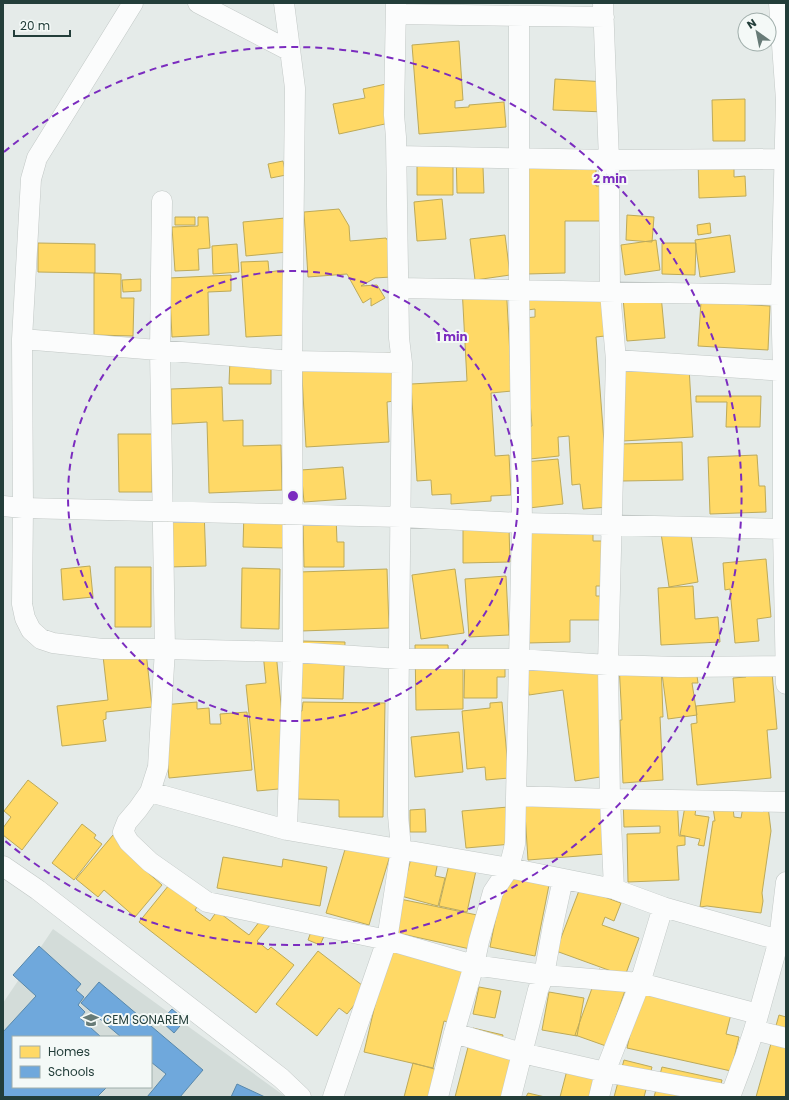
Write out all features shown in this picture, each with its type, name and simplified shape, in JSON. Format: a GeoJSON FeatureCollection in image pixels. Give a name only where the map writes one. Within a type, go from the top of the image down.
{"type":"FeatureCollection","features":[{"type":"Feature","properties":{"kind":"street"},"geometry":{"type":"LineString","coordinates":[[133,3],[37,158],[31,179],[22,339],[22,604],[25,618],[31,630],[41,639],[53,643],[102,649],[293,652],[400,659],[519,659],[608,665],[679,667],[785,675],[785,575],[783,529],[784,370],[781,295],[785,222],[784,160],[786,100],[779,3]]}},
{"type":"Feature","properties":{"kind":"street"},"geometry":{"type":"LineString","coordinates":[[198,3],[290,51]]}},
{"type":"Feature","properties":{"kind":"street"},"geometry":{"type":"LineString","coordinates":[[284,3],[295,88],[292,361],[293,652],[287,830]]}},
{"type":"Feature","properties":{"kind":"street"},"geometry":{"type":"LineString","coordinates":[[332,1097],[387,940],[401,849],[398,815],[402,363],[399,338],[397,156],[394,115],[396,8],[519,16],[603,10],[609,160],[610,292],[616,360],[608,665],[610,799],[614,889]]}},
{"type":"Feature","properties":{"kind":"street"},"geometry":{"type":"LineString","coordinates":[[438,1097],[493,892],[509,868],[515,844],[522,523],[519,290],[519,16]]}},
{"type":"Feature","properties":{"kind":"street"},"geometry":{"type":"LineString","coordinates":[[397,156],[609,160],[784,160]]}},
{"type":"Feature","properties":{"kind":"street"},"geometry":{"type":"LineString","coordinates":[[162,201],[160,350],[165,649],[158,766],[150,792],[127,822],[123,832],[129,842],[150,862],[207,902],[387,940],[474,965],[544,976],[640,983],[756,1022],[786,1038]]}},
{"type":"Feature","properties":{"kind":"street"},"geometry":{"type":"LineString","coordinates":[[398,288],[781,295]]}},
{"type":"Feature","properties":{"kind":"street"},"geometry":{"type":"LineString","coordinates":[[22,339],[292,361],[402,363]]}},
{"type":"Feature","properties":{"kind":"street"},"geometry":{"type":"LineString","coordinates":[[616,360],[784,370]]}},
{"type":"Feature","properties":{"kind":"street"},"geometry":{"type":"LineString","coordinates":[[3,506],[23,508],[401,517],[522,523],[783,529]]}},
{"type":"Feature","properties":{"kind":"street"},"geometry":{"type":"LineString","coordinates":[[150,792],[287,830],[509,868],[614,889],[663,907],[779,940]]}},
{"type":"Feature","properties":{"kind":"street"},"geometry":{"type":"LineString","coordinates":[[517,796],[786,802]]}},
{"type":"Feature","properties":{"kind":"street"},"geometry":{"type":"LineString","coordinates":[[3,866],[44,895],[281,1078],[301,1097]]}},
{"type":"Feature","properties":{"kind":"street"},"geometry":{"type":"LineString","coordinates":[[511,1097],[538,990],[544,976],[563,879]]}},
{"type":"Feature","properties":{"kind":"street"},"geometry":{"type":"LineString","coordinates":[[454,1033],[522,1052],[605,1072],[730,1096],[745,1057],[756,1022],[779,940],[786,882]]}},
{"type":"Feature","properties":{"kind":"street"},"geometry":{"type":"LineString","coordinates":[[599,1097],[605,1072],[640,983],[663,907]]}},
{"type":"Feature","properties":{"kind":"shaded area","name":"CEM SONAREM"},"geometry":{"type":"Polygon","coordinates":[[[53,929],[286,1097],[3,1097],[3,1003],[53,929]]]}},
{"type":"Feature","properties":{"kind":"building: Homes"},"geometry":{"type":"Polygon","coordinates":[[[459,41],[463,100],[455,101],[455,108],[469,107],[469,105],[504,102],[506,127],[419,134],[412,45],[459,41]]]}},
{"type":"Feature","properties":{"kind":"building: Homes"},"geometry":{"type":"Polygon","coordinates":[[[555,79],[607,82],[605,112],[553,110],[555,79]]]}},
{"type":"Feature","properties":{"kind":"building: Homes"},"geometry":{"type":"Polygon","coordinates":[[[386,84],[394,122],[339,134],[333,104],[365,98],[363,89],[386,84]]]}},
{"type":"Feature","properties":{"kind":"building: Homes"},"geometry":{"type":"Polygon","coordinates":[[[745,99],[745,141],[713,141],[712,100],[745,99]]]}},
{"type":"Feature","properties":{"kind":"building: Homes"},"geometry":{"type":"Polygon","coordinates":[[[453,149],[453,195],[417,195],[417,150],[453,149]]]}},
{"type":"Feature","properties":{"kind":"building: Homes"},"geometry":{"type":"Polygon","coordinates":[[[456,151],[483,167],[484,193],[457,193],[456,151]]]}},
{"type":"Feature","properties":{"kind":"building: Homes"},"geometry":{"type":"Polygon","coordinates":[[[527,157],[596,157],[596,186],[602,186],[602,221],[565,221],[565,273],[527,274],[527,157]]]}},
{"type":"Feature","properties":{"kind":"building: Homes"},"geometry":{"type":"Polygon","coordinates":[[[734,158],[734,177],[745,176],[746,196],[699,198],[698,159],[734,158]]]}},
{"type":"Feature","properties":{"kind":"building: Homes"},"geometry":{"type":"Polygon","coordinates":[[[283,161],[286,175],[271,178],[268,164],[283,161]]]}},
{"type":"Feature","properties":{"kind":"building: Homes"},"geometry":{"type":"Polygon","coordinates":[[[442,199],[446,239],[417,241],[414,202],[442,199]]]}},
{"type":"Feature","properties":{"kind":"building: Homes"},"geometry":{"type":"Polygon","coordinates":[[[339,209],[349,226],[350,241],[386,238],[389,243],[391,277],[375,278],[361,286],[377,285],[385,298],[371,306],[371,298],[363,303],[347,274],[308,277],[304,212],[339,209]]]}},
{"type":"Feature","properties":{"kind":"building: Homes"},"geometry":{"type":"Polygon","coordinates":[[[627,215],[654,217],[652,242],[626,240],[627,215]]]}},
{"type":"Feature","properties":{"kind":"building: Homes"},"geometry":{"type":"Polygon","coordinates":[[[175,217],[195,217],[195,225],[175,225],[175,217]]]}},
{"type":"Feature","properties":{"kind":"building: Homes"},"geometry":{"type":"Polygon","coordinates":[[[198,217],[208,217],[210,248],[198,249],[199,270],[175,271],[172,227],[198,226],[198,217]]]}},
{"type":"Feature","properties":{"kind":"building: Homes"},"geometry":{"type":"Polygon","coordinates":[[[285,218],[288,252],[246,256],[243,222],[285,218]]]}},
{"type":"Feature","properties":{"kind":"building: Homes"},"geometry":{"type":"Polygon","coordinates":[[[710,223],[711,233],[698,235],[697,225],[710,223]]]}},
{"type":"Feature","properties":{"kind":"building: Homes"},"geometry":{"type":"Polygon","coordinates":[[[505,235],[510,275],[475,280],[470,239],[505,235]]]}},
{"type":"Feature","properties":{"kind":"building: Homes"},"geometry":{"type":"Polygon","coordinates":[[[730,235],[735,272],[700,277],[695,240],[730,235]]]}},
{"type":"Feature","properties":{"kind":"building: Homes"},"geometry":{"type":"Polygon","coordinates":[[[656,240],[660,270],[625,275],[621,245],[656,240]]]}},
{"type":"Feature","properties":{"kind":"building: Homes"},"geometry":{"type":"Polygon","coordinates":[[[38,243],[95,244],[95,273],[38,272],[38,243]]]}},
{"type":"Feature","properties":{"kind":"building: Homes"},"geometry":{"type":"Polygon","coordinates":[[[662,243],[696,243],[695,275],[662,274],[662,243]]]}},
{"type":"Feature","properties":{"kind":"building: Homes"},"geometry":{"type":"Polygon","coordinates":[[[237,244],[239,272],[213,274],[212,246],[237,244]]]}},
{"type":"Feature","properties":{"kind":"building: Homes"},"geometry":{"type":"Polygon","coordinates":[[[268,261],[269,272],[283,270],[287,335],[246,337],[241,262],[268,261]]]}},
{"type":"Feature","properties":{"kind":"building: Homes"},"geometry":{"type":"Polygon","coordinates":[[[94,273],[121,274],[121,298],[134,298],[133,336],[94,335],[94,273]]]}},
{"type":"Feature","properties":{"kind":"building: Homes"},"geometry":{"type":"Polygon","coordinates":[[[231,275],[231,291],[208,292],[209,335],[172,337],[169,278],[231,275]]]}},
{"type":"Feature","properties":{"kind":"building: Homes"},"geometry":{"type":"Polygon","coordinates":[[[141,279],[141,291],[123,292],[122,280],[141,279]]]}},
{"type":"Feature","properties":{"kind":"building: Homes"},"geometry":{"type":"Polygon","coordinates":[[[506,284],[512,391],[491,393],[495,456],[509,455],[511,495],[491,496],[491,501],[451,504],[451,494],[432,495],[431,480],[417,481],[411,384],[467,381],[462,287],[506,284]]]}},
{"type":"Feature","properties":{"kind":"building: Homes"},"geometry":{"type":"Polygon","coordinates":[[[601,285],[605,336],[596,337],[609,507],[583,509],[580,484],[572,485],[569,436],[558,437],[559,456],[530,459],[528,427],[532,426],[523,318],[535,317],[535,309],[527,310],[525,291],[601,285]]]}},
{"type":"Feature","properties":{"kind":"building: Homes"},"geometry":{"type":"Polygon","coordinates":[[[661,295],[665,338],[627,341],[623,298],[661,295]]]}},
{"type":"Feature","properties":{"kind":"building: Homes"},"geometry":{"type":"Polygon","coordinates":[[[701,302],[770,306],[768,350],[698,346],[701,302]]]}},
{"type":"Feature","properties":{"kind":"building: Homes"},"geometry":{"type":"Polygon","coordinates":[[[391,353],[394,401],[387,402],[389,442],[306,447],[301,359],[391,353]]]}},
{"type":"Feature","properties":{"kind":"building: Homes"},"geometry":{"type":"Polygon","coordinates":[[[271,356],[271,384],[229,384],[230,359],[271,356]]]}},
{"type":"Feature","properties":{"kind":"building: Homes"},"geometry":{"type":"Polygon","coordinates":[[[689,367],[693,437],[623,441],[619,371],[689,367]]]}},
{"type":"Feature","properties":{"kind":"building: Homes"},"geometry":{"type":"Polygon","coordinates":[[[222,387],[223,421],[243,420],[243,446],[281,445],[282,490],[209,493],[207,422],[172,424],[171,389],[222,387]]]}},
{"type":"Feature","properties":{"kind":"building: Homes"},"geometry":{"type":"Polygon","coordinates":[[[696,396],[761,396],[760,427],[726,427],[727,402],[696,402],[696,396]]]}},
{"type":"Feature","properties":{"kind":"building: Homes"},"geometry":{"type":"Polygon","coordinates":[[[118,434],[152,434],[152,492],[119,492],[118,434]]]}},
{"type":"Feature","properties":{"kind":"building: Homes"},"geometry":{"type":"Polygon","coordinates":[[[682,442],[683,480],[622,481],[622,444],[682,442]]]}},
{"type":"Feature","properties":{"kind":"building: Homes"},"geometry":{"type":"Polygon","coordinates":[[[757,455],[759,486],[765,486],[766,512],[710,514],[708,457],[757,455]]]}},
{"type":"Feature","properties":{"kind":"building: Homes"},"geometry":{"type":"Polygon","coordinates":[[[558,459],[563,504],[529,508],[524,462],[558,459]]]}},
{"type":"Feature","properties":{"kind":"building: Homes"},"geometry":{"type":"Polygon","coordinates":[[[343,467],[346,499],[304,502],[301,470],[343,467]]]}},
{"type":"Feature","properties":{"kind":"building: Homes"},"geometry":{"type":"Polygon","coordinates":[[[204,509],[206,566],[169,567],[167,510],[204,509]]]}},
{"type":"Feature","properties":{"kind":"building: Homes"},"geometry":{"type":"Polygon","coordinates":[[[244,511],[285,524],[285,548],[243,547],[244,511]]]}},
{"type":"Feature","properties":{"kind":"building: Homes"},"geometry":{"type":"Polygon","coordinates":[[[303,516],[336,516],[337,542],[344,542],[344,567],[304,567],[303,516]]]}},
{"type":"Feature","properties":{"kind":"building: Homes"},"geometry":{"type":"Polygon","coordinates":[[[527,522],[593,527],[593,541],[605,541],[605,586],[596,586],[596,596],[602,596],[602,620],[570,620],[570,642],[527,643],[527,522]]]}},
{"type":"Feature","properties":{"kind":"building: Homes"},"geometry":{"type":"Polygon","coordinates":[[[509,528],[510,562],[463,563],[463,529],[509,528]]]}},
{"type":"Feature","properties":{"kind":"building: Homes"},"geometry":{"type":"Polygon","coordinates":[[[690,528],[698,582],[669,587],[661,533],[690,528]]]}},
{"type":"Feature","properties":{"kind":"building: Homes"},"geometry":{"type":"Polygon","coordinates":[[[766,559],[771,617],[757,619],[759,641],[735,643],[730,589],[725,590],[723,563],[766,559]]]}},
{"type":"Feature","properties":{"kind":"building: Homes"},"geometry":{"type":"Polygon","coordinates":[[[90,566],[93,597],[63,600],[61,569],[90,566]]]}},
{"type":"Feature","properties":{"kind":"building: Homes"},"geometry":{"type":"Polygon","coordinates":[[[115,567],[151,567],[151,627],[115,627],[115,567]]]}},
{"type":"Feature","properties":{"kind":"building: Homes"},"geometry":{"type":"Polygon","coordinates":[[[242,568],[280,569],[279,629],[241,628],[242,568]]]}},
{"type":"Feature","properties":{"kind":"building: Homes"},"geometry":{"type":"Polygon","coordinates":[[[387,569],[389,628],[301,631],[299,572],[387,569]]]}},
{"type":"Feature","properties":{"kind":"building: Homes"},"geometry":{"type":"Polygon","coordinates":[[[455,569],[464,633],[421,639],[412,575],[455,569]]]}},
{"type":"Feature","properties":{"kind":"building: Homes"},"geometry":{"type":"Polygon","coordinates":[[[506,576],[509,635],[469,637],[465,579],[506,576]]]}},
{"type":"Feature","properties":{"kind":"building: Homes"},"geometry":{"type":"Polygon","coordinates":[[[693,586],[695,619],[718,617],[720,642],[661,645],[658,588],[693,586]]]}},
{"type":"Feature","properties":{"kind":"building: Homes"},"geometry":{"type":"Polygon","coordinates":[[[301,641],[345,642],[343,699],[300,698],[301,641]]]}},
{"type":"Feature","properties":{"kind":"building: Homes"},"geometry":{"type":"Polygon","coordinates":[[[145,642],[152,707],[106,712],[106,719],[103,720],[106,741],[62,746],[57,706],[108,700],[102,647],[145,642]]]}},
{"type":"Feature","properties":{"kind":"building: Homes"},"geometry":{"type":"Polygon","coordinates":[[[275,642],[289,788],[257,791],[246,685],[266,683],[262,643],[275,642]]]}},
{"type":"Feature","properties":{"kind":"building: Homes"},"geometry":{"type":"Polygon","coordinates":[[[415,645],[448,645],[449,663],[463,663],[463,709],[416,710],[415,645]]]}},
{"type":"Feature","properties":{"kind":"building: Homes"},"geometry":{"type":"Polygon","coordinates":[[[465,654],[505,654],[505,677],[497,677],[497,698],[464,698],[465,654]]]}},
{"type":"Feature","properties":{"kind":"building: Homes"},"geometry":{"type":"Polygon","coordinates":[[[599,655],[613,775],[575,781],[563,690],[529,695],[525,664],[599,655]]]}},
{"type":"Feature","properties":{"kind":"building: Homes"},"geometry":{"type":"Polygon","coordinates":[[[695,661],[698,683],[692,683],[697,715],[668,719],[661,666],[695,661]]]}},
{"type":"Feature","properties":{"kind":"building: Homes"},"geometry":{"type":"Polygon","coordinates":[[[771,661],[777,729],[767,730],[771,778],[697,785],[691,724],[697,723],[696,706],[735,702],[733,678],[746,677],[745,664],[771,661]]]}},
{"type":"Feature","properties":{"kind":"building: Homes"},"geometry":{"type":"Polygon","coordinates":[[[661,662],[663,717],[660,717],[663,780],[623,783],[619,664],[661,662]]]}},
{"type":"Feature","properties":{"kind":"building: Homes"},"geometry":{"type":"Polygon","coordinates":[[[197,702],[197,709],[209,708],[210,724],[221,724],[220,714],[247,712],[252,770],[169,778],[162,705],[197,702]]]}},
{"type":"Feature","properties":{"kind":"building: Homes"},"geometry":{"type":"Polygon","coordinates":[[[303,702],[385,703],[383,817],[339,817],[339,800],[297,799],[299,711],[302,711],[303,702]]]}},
{"type":"Feature","properties":{"kind":"building: Homes"},"geometry":{"type":"Polygon","coordinates":[[[502,702],[509,778],[486,780],[485,767],[467,769],[462,711],[490,708],[490,703],[502,702]]]}},
{"type":"Feature","properties":{"kind":"building: Homes"},"geometry":{"type":"Polygon","coordinates":[[[459,732],[463,772],[415,777],[411,737],[459,732]]]}},
{"type":"Feature","properties":{"kind":"building: Homes"},"geometry":{"type":"Polygon","coordinates":[[[28,780],[58,803],[22,850],[3,835],[3,828],[11,817],[4,811],[28,780]]]}},
{"type":"Feature","properties":{"kind":"building: Homes"},"geometry":{"type":"Polygon","coordinates":[[[600,793],[605,854],[528,860],[524,798],[600,793]]]}},
{"type":"Feature","properties":{"kind":"building: Homes"},"geometry":{"type":"Polygon","coordinates":[[[677,795],[679,836],[685,836],[685,845],[677,846],[679,880],[628,882],[627,834],[660,833],[660,826],[624,827],[623,797],[677,795]]]}},
{"type":"Feature","properties":{"kind":"building: Homes"},"geometry":{"type":"Polygon","coordinates":[[[732,798],[734,817],[741,818],[744,801],[767,798],[771,831],[762,893],[763,901],[761,913],[707,906],[700,907],[713,821],[715,821],[712,801],[732,798]]]}},
{"type":"Feature","properties":{"kind":"building: Homes"},"geometry":{"type":"Polygon","coordinates":[[[685,806],[696,808],[695,815],[709,817],[704,846],[698,845],[700,839],[680,835],[685,806]]]}},
{"type":"Feature","properties":{"kind":"building: Homes"},"geometry":{"type":"Polygon","coordinates":[[[508,807],[512,844],[466,848],[462,811],[508,807]]]}},
{"type":"Feature","properties":{"kind":"building: Homes"},"geometry":{"type":"Polygon","coordinates":[[[425,809],[426,832],[410,832],[410,810],[425,809]]]}},
{"type":"Feature","properties":{"kind":"building: Homes"},"geometry":{"type":"Polygon","coordinates":[[[82,824],[96,835],[94,838],[102,844],[74,880],[52,863],[82,824]]]}},
{"type":"Feature","properties":{"kind":"building: Homes"},"geometry":{"type":"Polygon","coordinates":[[[113,835],[142,860],[138,864],[162,885],[135,917],[104,890],[98,897],[76,879],[113,835]]]}},
{"type":"Feature","properties":{"kind":"building: Homes"},"geometry":{"type":"Polygon","coordinates":[[[349,836],[392,849],[369,925],[326,913],[349,836]]]}},
{"type":"Feature","properties":{"kind":"building: Homes"},"geometry":{"type":"Polygon","coordinates":[[[413,851],[439,857],[435,876],[445,878],[438,906],[401,896],[413,851]]]}},
{"type":"Feature","properties":{"kind":"building: Homes"},"geometry":{"type":"Polygon","coordinates":[[[223,857],[282,867],[283,859],[327,867],[320,906],[217,888],[223,857]]]}},
{"type":"Feature","properties":{"kind":"building: Homes"},"geometry":{"type":"Polygon","coordinates":[[[450,860],[477,866],[467,912],[439,906],[450,860]]]}},
{"type":"Feature","properties":{"kind":"building: Homes"},"geometry":{"type":"Polygon","coordinates":[[[504,876],[549,885],[535,956],[490,947],[504,876]]]}},
{"type":"Feature","properties":{"kind":"building: Homes"},"geometry":{"type":"Polygon","coordinates":[[[169,885],[197,907],[195,910],[210,921],[217,911],[249,935],[267,912],[275,919],[257,941],[268,950],[271,947],[294,965],[256,1013],[139,922],[169,885]]]}},
{"type":"Feature","properties":{"kind":"building: Homes"},"geometry":{"type":"Polygon","coordinates":[[[580,888],[621,903],[614,921],[605,917],[602,925],[639,938],[625,976],[556,951],[580,888]]]}},
{"type":"Feature","properties":{"kind":"building: Homes"},"geometry":{"type":"Polygon","coordinates":[[[400,899],[477,915],[470,949],[393,932],[400,899]]]}},
{"type":"Feature","properties":{"kind":"building: Homes"},"geometry":{"type":"Polygon","coordinates":[[[312,929],[325,934],[320,945],[308,940],[312,929]]]}},
{"type":"Feature","properties":{"kind":"building: Homes"},"geometry":{"type":"Polygon","coordinates":[[[390,941],[465,963],[451,1023],[444,1021],[433,1068],[364,1052],[390,941]]]}},
{"type":"Feature","properties":{"kind":"building: Homes"},"geometry":{"type":"Polygon","coordinates":[[[318,951],[367,989],[347,1014],[339,1008],[317,1036],[276,1004],[318,951]]]}},
{"type":"Feature","properties":{"kind":"building: Homes"},"geometry":{"type":"Polygon","coordinates":[[[599,969],[629,979],[606,1046],[575,1035],[599,969]]]}},
{"type":"Feature","properties":{"kind":"building: Homes"},"geometry":{"type":"Polygon","coordinates":[[[642,982],[734,1002],[726,1034],[739,1037],[731,1071],[627,1048],[642,982]]]}},
{"type":"Feature","properties":{"kind":"building: Homes"},"geometry":{"type":"Polygon","coordinates":[[[479,987],[501,991],[495,1018],[473,1014],[479,987]]]}},
{"type":"Feature","properties":{"kind":"building: Homes"},"geometry":{"type":"Polygon","coordinates":[[[549,992],[584,998],[577,1036],[542,1030],[549,992]]]}},
{"type":"Feature","properties":{"kind":"building: Homes"},"geometry":{"type":"Polygon","coordinates":[[[779,1015],[786,1017],[786,1097],[756,1097],[779,1015]]]}},
{"type":"Feature","properties":{"kind":"building: Homes"},"geometry":{"type":"Polygon","coordinates":[[[473,1028],[503,1035],[500,1047],[518,1052],[505,1097],[455,1097],[473,1028]]]}},
{"type":"Feature","properties":{"kind":"building: Homes"},"geometry":{"type":"Polygon","coordinates":[[[571,1055],[605,1064],[597,1097],[560,1097],[571,1055]]]}},
{"type":"Feature","properties":{"kind":"building: Homes"},"geometry":{"type":"Polygon","coordinates":[[[624,1060],[652,1067],[644,1097],[614,1097],[624,1060]]]}},
{"type":"Feature","properties":{"kind":"building: Homes"},"geometry":{"type":"Polygon","coordinates":[[[413,1063],[445,1072],[438,1097],[404,1097],[413,1063]]]}},
{"type":"Feature","properties":{"kind":"building: Homes"},"geometry":{"type":"Polygon","coordinates":[[[662,1067],[722,1080],[718,1097],[654,1097],[662,1067]]]}},
{"type":"Feature","properties":{"kind":"building: Homes"},"geometry":{"type":"Polygon","coordinates":[[[528,1093],[545,1097],[526,1097],[528,1093]]]}},
{"type":"Feature","properties":{"kind":"building: Schools"},"geometry":{"type":"Polygon","coordinates":[[[39,946],[81,984],[76,990],[84,997],[78,1005],[85,1012],[80,1018],[100,1036],[12,1036],[12,1088],[106,1088],[97,1097],[3,1097],[3,1032],[36,996],[13,975],[39,946]]]}},
{"type":"Feature","properties":{"kind":"building: Schools"},"geometry":{"type":"Polygon","coordinates":[[[99,982],[203,1070],[180,1097],[147,1097],[166,1074],[152,1063],[152,1036],[120,1036],[81,1003],[99,982]]]}},
{"type":"Feature","properties":{"kind":"building: Schools"},"geometry":{"type":"Polygon","coordinates":[[[172,1009],[185,1020],[174,1033],[161,1021],[172,1009]]]}},
{"type":"Feature","properties":{"kind":"building: Schools"},"geometry":{"type":"Polygon","coordinates":[[[237,1084],[265,1097],[231,1097],[237,1084]]]}},
{"type":"Feature","properties":{"kind":"place","name":"CEM SONAREM"},"geometry":{"type":"Point","coordinates":[91,1020]}}]}
